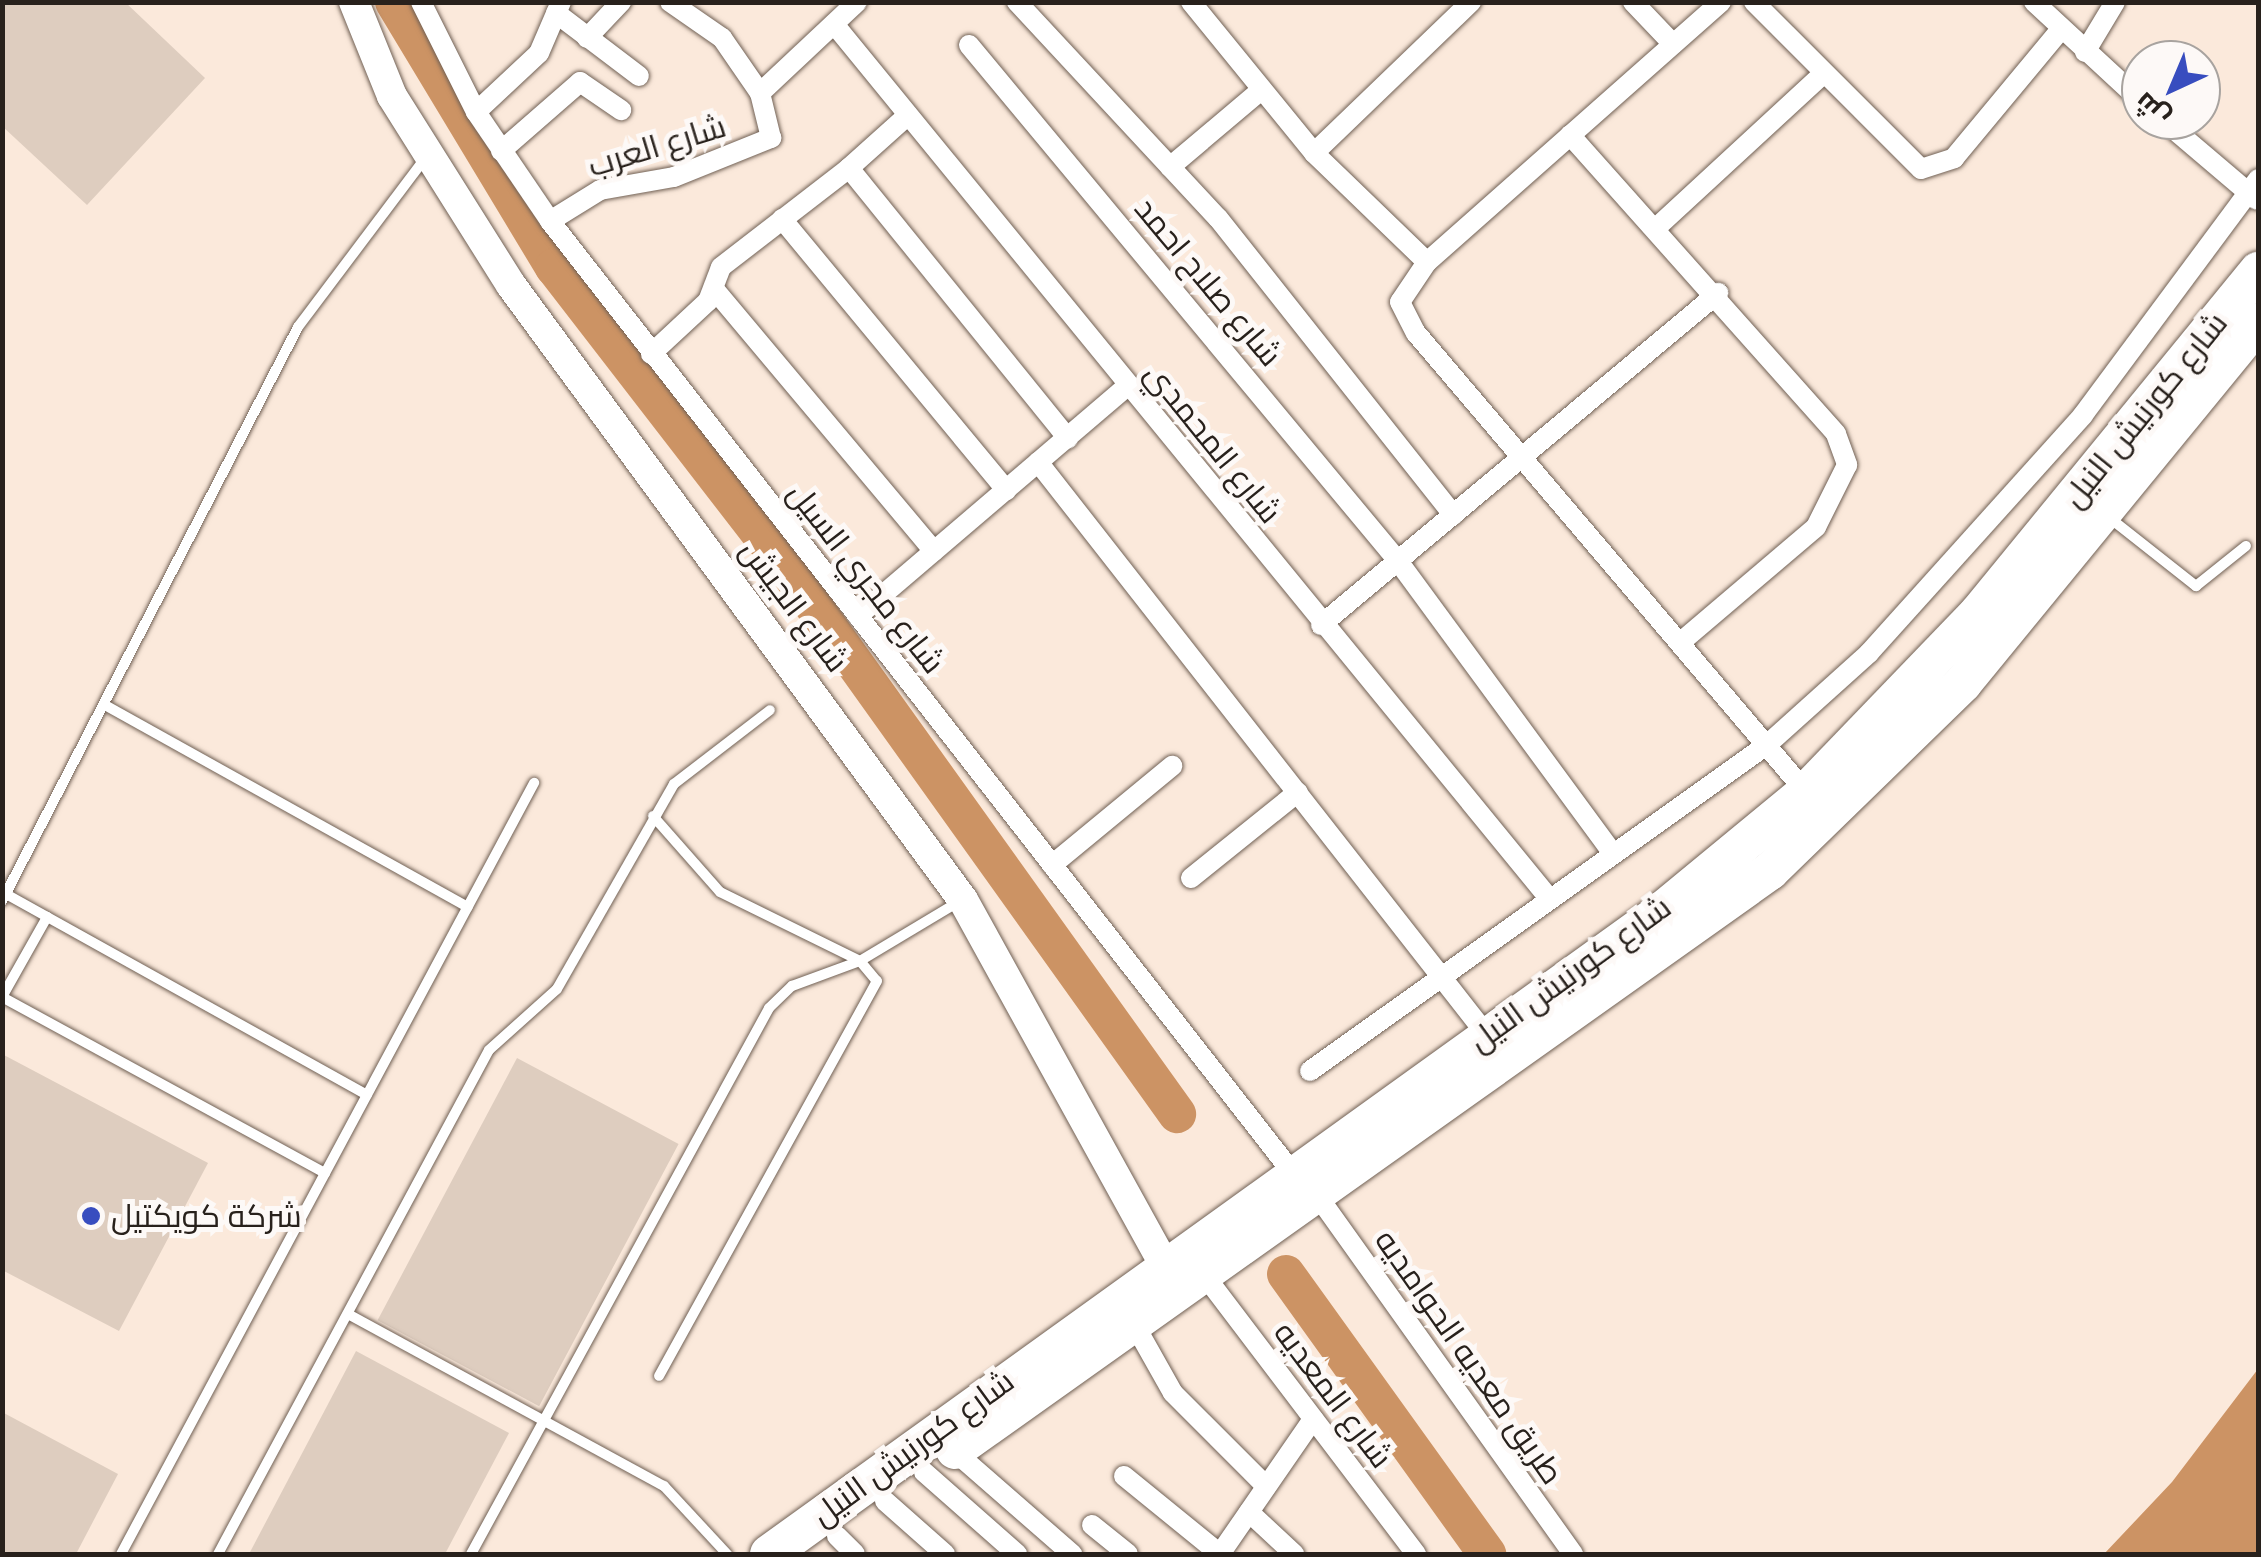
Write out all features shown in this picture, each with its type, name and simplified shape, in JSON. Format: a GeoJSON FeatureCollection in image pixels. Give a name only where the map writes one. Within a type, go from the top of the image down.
{"type":"FeatureCollection","features":[{"type":"Feature","properties":{"kind":"highway","name":"شارع كورنيش النيل"},"geometry":{"type":"LineString","coordinates":[[769,1554],[1164,1264],[1305,1184],[1770,871],[1942,707],[2258,271]]}},
{"type":"Feature","properties":{"kind":"highway","name":"شارع كورنيش النيل"},"geometry":{"type":"LineString","coordinates":[[835,1548],[885,1501],[1202,1272],[1486,1034],[1658,915],[1806,792],[2092,503],[2258,322]]}},
{"type":"Feature","properties":{"kind":"street","name":"شارع الجيش"},"geometry":{"type":"LineString","coordinates":[[354,2],[427,155],[510,285],[962,900],[1164,1264]]}},
{"type":"Feature","properties":{"kind":"street","name":"شارع مجري السيل"},"geometry":{"type":"LineString","coordinates":[[421,2],[476,112],[550,220],[651,354],[1305,1184]]}},
{"type":"Feature","properties":{"kind":"street"},"geometry":{"type":"LineString","coordinates":[[587,38],[620,2]]}},
{"type":"Feature","properties":{"kind":"street"},"geometry":{"type":"LineString","coordinates":[[670,2],[722,38],[760,93],[856,3]]}},
{"type":"Feature","properties":{"kind":"street"},"geometry":{"type":"LineString","coordinates":[[1017,2],[1170,168],[1453,515]]}},
{"type":"Feature","properties":{"kind":"street"},"geometry":{"type":"LineString","coordinates":[[1192,2],[1260,91],[1314,152],[1427,262]]}},
{"type":"Feature","properties":{"kind":"street"},"geometry":{"type":"LineString","coordinates":[[1314,152],[1472,2]]}},
{"type":"Feature","properties":{"kind":"street"},"geometry":{"type":"LineString","coordinates":[[1633,2],[1673,44]]}},
{"type":"Feature","properties":{"kind":"street"},"geometry":{"type":"LineString","coordinates":[[1721,2],[1427,262],[1406,286],[1403,316],[1682,640],[1806,792]]}},
{"type":"Feature","properties":{"kind":"street"},"geometry":{"type":"LineString","coordinates":[[1754,2],[1906,160],[1939,169],[2061,28]]}},
{"type":"Feature","properties":{"kind":"street"},"geometry":{"type":"LineString","coordinates":[[2034,2],[2121,84]]}},
{"type":"Feature","properties":{"kind":"street"},"geometry":{"type":"LineString","coordinates":[[2085,52],[2115,2]]}},
{"type":"Feature","properties":{"kind":"street"},"geometry":{"type":"LineString","coordinates":[[476,112],[530,64],[558,8],[587,38],[638,76]]}},
{"type":"Feature","properties":{"kind":"street","name":"شارع المحمدي"},"geometry":{"type":"LineString","coordinates":[[834,24],[1321,625],[1548,897]]}},
{"type":"Feature","properties":{"kind":"street","name":"شارع صلاح احمد"},"geometry":{"type":"LineString","coordinates":[[969,45],[1398,561],[1612,852]]}},
{"type":"Feature","properties":{"kind":"street"},"geometry":{"type":"LineString","coordinates":[[1656,228],[1823,74]]}},
{"type":"Feature","properties":{"kind":"street"},"geometry":{"type":"LineString","coordinates":[[501,151],[580,82],[621,110]]}},
{"type":"Feature","properties":{"kind":"street"},"geometry":{"type":"LineString","coordinates":[[1170,168],[1260,91]]}},
{"type":"Feature","properties":{"kind":"street","name":"شارع العرب"},"geometry":{"type":"LineString","coordinates":[[550,220],[615,185],[674,177],[765,142],[774,124],[760,93]]}},
{"type":"Feature","properties":{"kind":"street"},"geometry":{"type":"LineString","coordinates":[[651,354],[714,289],[716,271],[848,168],[908,114]]}},
{"type":"Feature","properties":{"kind":"street"},"geometry":{"type":"LineString","coordinates":[[1570,136],[1718,294],[1836,434],[1847,465],[1816,527],[1682,640]]}},
{"type":"Feature","properties":{"kind":"street"},"geometry":{"type":"LineString","coordinates":[[1310,1072],[1548,897],[1768,744],[1868,653],[2083,415],[2255,192],[2189,140]]}},
{"type":"Feature","properties":{"kind":"street"},"geometry":{"type":"LineString","coordinates":[[848,168],[1068,438]]}},
{"type":"Feature","properties":{"kind":"street"},"geometry":{"type":"LineString","coordinates":[[782,219],[1006,490]]}},
{"type":"Feature","properties":{"kind":"street"},"geometry":{"type":"LineString","coordinates":[[714,289],[934,551]]}},
{"type":"Feature","properties":{"kind":"street"},"geometry":{"type":"LineString","coordinates":[[1321,625],[1718,294]]}},
{"type":"Feature","properties":{"kind":"street"},"geometry":{"type":"LineString","coordinates":[[858,616],[1128,386]]}},
{"type":"Feature","properties":{"kind":"street"},"geometry":{"type":"LineString","coordinates":[[1038,462],[1486,1034]]}},
{"type":"Feature","properties":{"kind":"street"},"geometry":{"type":"LineString","coordinates":[[1052,865],[1172,766]]}},
{"type":"Feature","properties":{"kind":"street"},"geometry":{"type":"LineString","coordinates":[[1191,878],[1298,792]]}},
{"type":"Feature","properties":{"kind":"street","name":"طريق معديه الحوامديه"},"geometry":{"type":"LineString","coordinates":[[1305,1184],[1572,1554]]}},
{"type":"Feature","properties":{"kind":"street","name":"شارع المعديه"},"geometry":{"type":"LineString","coordinates":[[1202,1272],[1416,1554]]}},
{"type":"Feature","properties":{"kind":"street"},"geometry":{"type":"LineString","coordinates":[[1133,1322],[1173,1393],[1266,1486]]}},
{"type":"Feature","properties":{"kind":"street"},"geometry":{"type":"LineString","coordinates":[[1124,1476],[1220,1554],[1313,1419]]}},
{"type":"Feature","properties":{"kind":"street"},"geometry":{"type":"LineString","coordinates":[[939,1461],[1017,1554]]}},
{"type":"Feature","properties":{"kind":"street"},"geometry":{"type":"LineString","coordinates":[[939,1461],[1072,1554]]}},
{"type":"Feature","properties":{"kind":"street"},"geometry":{"type":"LineString","coordinates":[[885,1501],[946,1554]]}},
{"type":"Feature","properties":{"kind":"street"},"geometry":{"type":"LineString","coordinates":[[1248,1512],[1294,1554]]}},
{"type":"Feature","properties":{"kind":"street"},"geometry":{"type":"LineString","coordinates":[[1092,1525],[1128,1554]]}},
{"type":"Feature","properties":{"kind":"lane"},"geometry":{"type":"LineString","coordinates":[[367,1096],[47,917],[4,898],[298,327],[427,155]]}},
{"type":"Feature","properties":{"kind":"lane"},"geometry":{"type":"LineString","coordinates":[[2092,503],[2196,586],[2246,546]]}},
{"type":"Feature","properties":{"kind":"lane"},"geometry":{"type":"LineString","coordinates":[[105,705],[468,907]]}},
{"type":"Feature","properties":{"kind":"lane"},"geometry":{"type":"LineString","coordinates":[[218,1554],[489,1050],[557,990],[653,816],[687,770],[770,710]]}},
{"type":"Feature","properties":{"kind":"lane"},"geometry":{"type":"LineString","coordinates":[[121,1554],[534,783]]}},
{"type":"Feature","properties":{"kind":"lane"},"geometry":{"type":"LineString","coordinates":[[653,816],[720,892],[860,961],[875,994],[659,1376]]}},
{"type":"Feature","properties":{"kind":"lane"},"geometry":{"type":"LineString","coordinates":[[470,1554],[769,1008],[820,971],[860,961],[962,900]]}},
{"type":"Feature","properties":{"kind":"lane"},"geometry":{"type":"LineString","coordinates":[[47,917],[2,997],[326,1172]]}},
{"type":"Feature","properties":{"kind":"lane"},"geometry":{"type":"LineString","coordinates":[[348,1314],[678,1496],[728,1554]]}},
{"type":"Feature","properties":{"kind":"shaded area"},"geometry":{"type":"Polygon","coordinates":[[[2258,1369],[2258,1554],[2104,1554],[2172,1482],[2258,1369]]]}},
{"type":"Feature","properties":{"kind":"building"},"geometry":{"type":"Polygon","coordinates":[[[2,2],[125,2],[205,78],[87,205],[2,126],[2,2]]]}},
{"type":"Feature","properties":{"kind":"building","name":"شركة كويكتيل"},"geometry":{"type":"Polygon","coordinates":[[[2,1054],[208,1163],[119,1331],[2,1270],[2,1054]]]}},
{"type":"Feature","properties":{"kind":"building"},"geometry":{"type":"Polygon","coordinates":[[[517,1058],[679,1144],[539,1406],[378,1320],[517,1058]]]}},
{"type":"Feature","properties":{"kind":"building"},"geometry":{"type":"Polygon","coordinates":[[[356,1351],[509,1433],[445,1554],[249,1554],[356,1351]]]}},
{"type":"Feature","properties":{"kind":"building"},"geometry":{"type":"Polygon","coordinates":[[[2,1412],[118,1474],[76,1554],[2,1554],[2,1412]]]}},
{"type":"Feature","properties":{"kind":"waterway"},"geometry":{"type":"LineString","coordinates":[[394,2],[554,267],[785,566],[1177,1114]]}},
{"type":"Feature","properties":{"kind":"waterway"},"geometry":{"type":"LineString","coordinates":[[1286,1274],[1487,1554]]}},
{"type":"Feature","properties":{"kind":"place","name":"شركة كويكتيل"},"geometry":{"type":"Point","coordinates":[91,1216]}}]}
